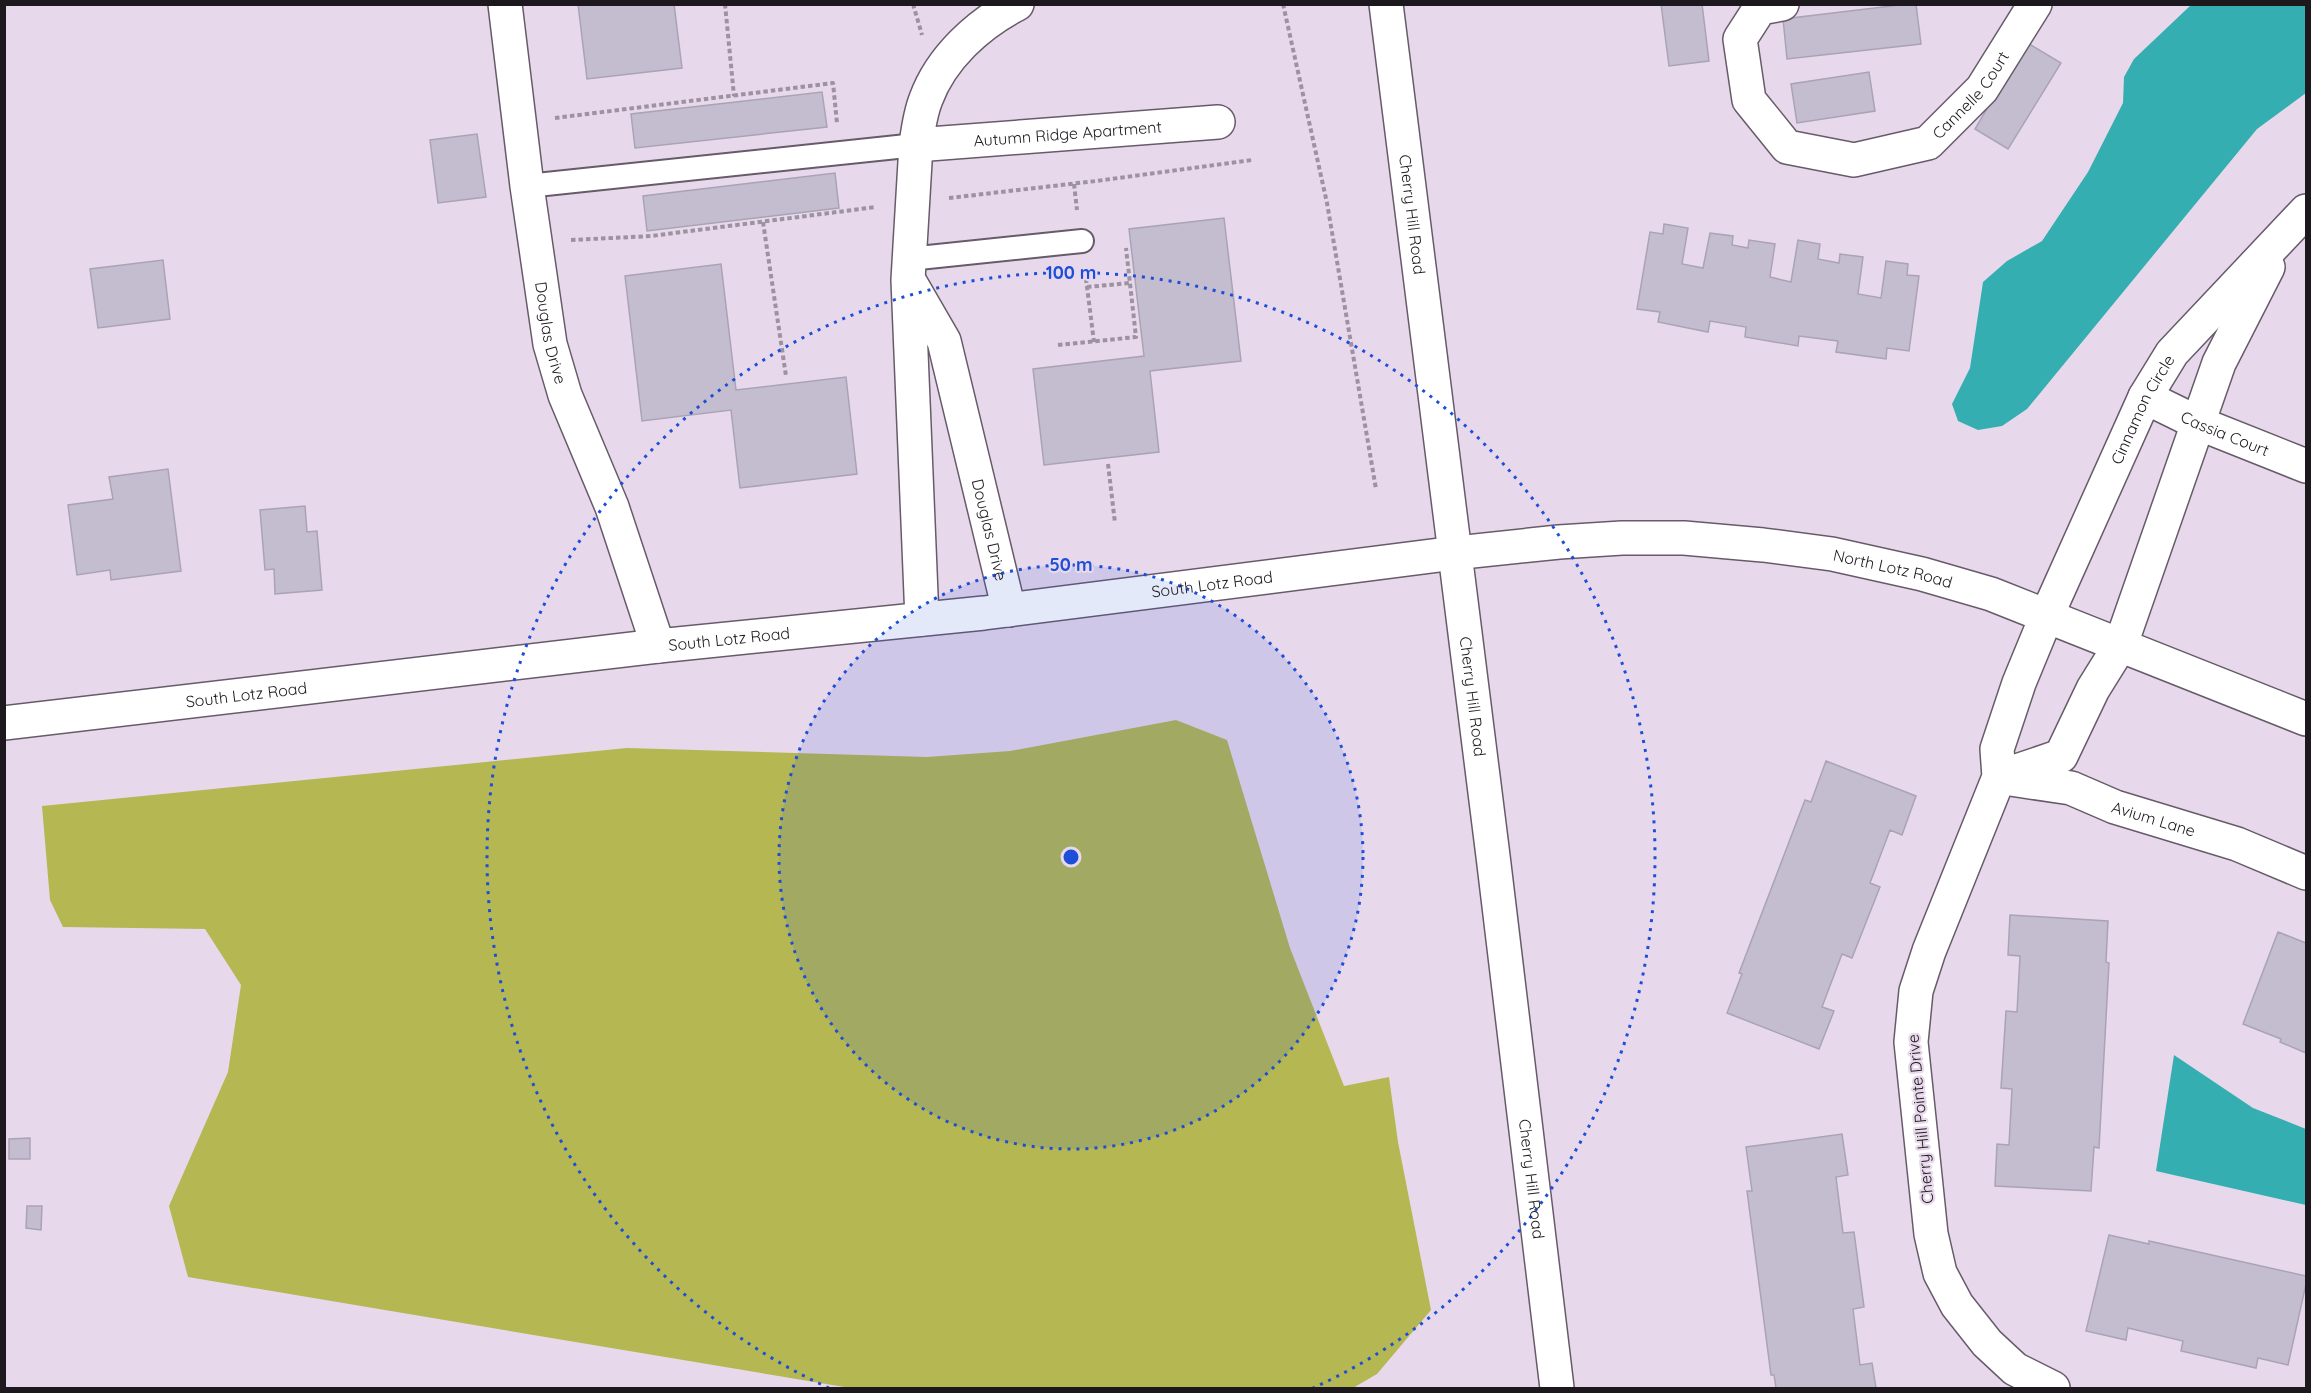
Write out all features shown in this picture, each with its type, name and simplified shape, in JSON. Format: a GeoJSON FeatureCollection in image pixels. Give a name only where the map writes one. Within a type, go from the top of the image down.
{"type":"FeatureCollection","features":[{"type":"Feature","properties":{"kind":"street","name":"Douglas Drive"},"geometry":{"type":"LineString","coordinates":[[505,4],[528,186],[553,354],[565,394],[612,507],[658,646]]}},
{"type":"Feature","properties":{"kind":"street"},"geometry":{"type":"LineString","coordinates":[[922,619],[909,270],[916,145],[926,99],[938,75],[966,39],[996,15],[1017,4]]}},
{"type":"Feature","properties":{"kind":"street","name":"Cherry Hill Road"},"geometry":{"type":"LineString","coordinates":[[1386,4],[1557,1389]]}},
{"type":"Feature","properties":{"kind":"street","name":"Cannelle Court"},"geometry":{"type":"LineString","coordinates":[[1782,4],[1760,8],[1740,39],[1749,100],[1787,147],[1854,160],[1928,143],[1982,89],[2026,7]]}},
{"type":"Feature","properties":{"kind":"street","name":"Autumn Ridge Apartment"},"geometry":{"type":"LineString","coordinates":[[916,145],[1218,122]]}},
{"type":"Feature","properties":{"kind":"street","name":"Cinnamon Circle"},"geometry":{"type":"LineString","coordinates":[[2046,615],[2145,397],[2172,352],[2307,211]]}},
{"type":"Feature","properties":{"kind":"street","name":"Cinnamon Circle"},"geometry":{"type":"LineString","coordinates":[[2121,644],[2218,363],[2284,236]]}},
{"type":"Feature","properties":{"kind":"street","name":"Douglas Drive"},"geometry":{"type":"LineString","coordinates":[[909,270],[944,341],[1009,610]]}},
{"type":"Feature","properties":{"kind":"street","name":"Cassia Court"},"geometry":{"type":"LineString","coordinates":[[2145,397],[2198,423],[2307,466]]}},
{"type":"Feature","properties":{"kind":"street","name":"North Lotz Road"},"geometry":{"type":"LineString","coordinates":[[1455,553],[1559,542],[1622,538],[1684,538],[1763,544],[1832,554],[1922,574],[1991,594],[2307,719]]}},
{"type":"Feature","properties":{"kind":"street","name":"South Lotz Road"},"geometry":{"type":"LineString","coordinates":[[4,723],[658,646],[1009,610],[1455,553]]}},
{"type":"Feature","properties":{"kind":"street","name":"Cherry Hill Pointe Drive"},"geometry":{"type":"LineString","coordinates":[[2046,615],[2019,683],[1997,749],[1999,777],[1923,971],[1914,1000],[1911,1042],[1931,1234],[1940,1273],[1957,1305],[1987,1343],[2015,1369],[2053,1389]]}},
{"type":"Feature","properties":{"kind":"street"},"geometry":{"type":"LineString","coordinates":[[1999,777],[2061,756],[2093,689],[2121,644]]}},
{"type":"Feature","properties":{"kind":"street","name":"Avium Lane"},"geometry":{"type":"LineString","coordinates":[[1999,777],[2071,788],[2115,807],[2237,844],[2307,873]]}},
{"type":"Feature","properties":{"kind":"lane"},"geometry":{"type":"LineString","coordinates":[[528,186],[916,145]]}},
{"type":"Feature","properties":{"kind":"lane"},"geometry":{"type":"LineString","coordinates":[[909,270],[1082,241]]}},
{"type":"Feature","properties":{"kind":"path"},"geometry":{"type":"LineString","coordinates":[[725,4],[734,96]]}},
{"type":"Feature","properties":{"kind":"path"},"geometry":{"type":"LineString","coordinates":[[913,4],[923,39]]}},
{"type":"Feature","properties":{"kind":"path"},"geometry":{"type":"LineString","coordinates":[[1283,4],[1327,203],[1376,489]]}},
{"type":"Feature","properties":{"kind":"path"},"geometry":{"type":"LineString","coordinates":[[550,119],[833,83],[837,124],[849,123]]}},
{"type":"Feature","properties":{"kind":"path"},"geometry":{"type":"LineString","coordinates":[[949,198],[1252,160]]}},
{"type":"Feature","properties":{"kind":"path"},"geometry":{"type":"LineString","coordinates":[[567,241],[651,236],[884,206]]}},
{"type":"Feature","properties":{"kind":"path"},"geometry":{"type":"LineString","coordinates":[[763,222],[786,376]]}},
{"type":"Feature","properties":{"kind":"path"},"geometry":{"type":"LineString","coordinates":[[1058,345],[1136,337],[1126,248]]}},
{"type":"Feature","properties":{"kind":"path"},"geometry":{"type":"LineString","coordinates":[[1087,287],[1130,283]]}},
{"type":"Feature","properties":{"kind":"path"},"geometry":{"type":"LineString","coordinates":[[1108,464],[1115,523]]}},
{"type":"Feature","properties":{"kind":"shaded area"},"geometry":{"type":"Polygon","coordinates":[[[1176,720],[1227,740],[1290,948],[1344,1086],[1389,1077],[1398,1142],[1431,1310],[1377,1374],[1353,1388],[850,1388],[188,1277],[169,1206],[228,1072],[241,985],[205,929],[63,927],[50,900],[42,806],[627,748],[927,757],[1010,751],[1176,720]]]}},
{"type":"Feature","properties":{"kind":"water"},"geometry":{"type":"Polygon","coordinates":[[[2191,5],[2306,5],[2306,93],[2257,129],[2027,409],[2002,426],[1978,430],[1958,421],[1952,404],[1970,368],[1983,282],[2007,261],[2042,241],[2088,172],[2123,103],[2124,77],[2134,59],[2191,5]]]}},
{"type":"Feature","properties":{"kind":"water"},"geometry":{"type":"Polygon","coordinates":[[[2174,1055],[2253,1108],[2306,1129],[2306,1205],[2156,1171],[2174,1055]]]}},
{"type":"Feature","properties":{"kind":"building"},"geometry":{"type":"Polygon","coordinates":[[[578,4],[674,4],[682,68],[587,79],[578,4]]]}},
{"type":"Feature","properties":{"kind":"building"},"geometry":{"type":"Polygon","coordinates":[[[1661,4],[1702,4],[1709,61],[1669,66],[1661,4]]]}},
{"type":"Feature","properties":{"kind":"building"},"geometry":{"type":"Polygon","coordinates":[[[1916,4],[1921,44],[1787,59],[1783,19],[1916,4]]]}},
{"type":"Feature","properties":{"kind":"building"},"geometry":{"type":"Polygon","coordinates":[[[2026,42],[2061,63],[2008,149],[1975,129],[2026,42]]]}},
{"type":"Feature","properties":{"kind":"building"},"geometry":{"type":"Polygon","coordinates":[[[1869,72],[1875,111],[1797,123],[1791,84],[1869,72]]]}},
{"type":"Feature","properties":{"kind":"building"},"geometry":{"type":"Polygon","coordinates":[[[822,92],[827,127],[635,148],[631,114],[822,92]]]}},
{"type":"Feature","properties":{"kind":"building"},"geometry":{"type":"Polygon","coordinates":[[[477,134],[486,197],[438,203],[430,140],[477,134]]]}},
{"type":"Feature","properties":{"kind":"building"},"geometry":{"type":"Polygon","coordinates":[[[835,173],[839,208],[647,231],[643,196],[835,173]]]}},
{"type":"Feature","properties":{"kind":"building"},"geometry":{"type":"Polygon","coordinates":[[[1224,218],[1241,361],[1150,371],[1159,452],[1044,465],[1033,369],[1144,356],[1129,229],[1224,218]]]}},
{"type":"Feature","properties":{"kind":"building"},"geometry":{"type":"Polygon","coordinates":[[[1664,224],[1688,228],[1682,264],[1703,268],[1710,233],[1733,236],[1732,245],[1748,248],[1749,240],[1775,244],[1770,277],[1791,282],[1798,240],[1820,244],[1818,259],[1839,263],[1840,254],[1863,257],[1858,294],[1881,298],[1886,261],[1908,264],[1907,275],[1919,276],[1909,351],[1887,348],[1886,359],[1836,352],[1838,341],[1799,336],[1798,346],[1745,337],[1746,327],[1710,321],[1708,332],[1658,322],[1660,312],[1637,309],[1650,232],[1663,234],[1664,224]]]}},
{"type":"Feature","properties":{"kind":"building"},"geometry":{"type":"Polygon","coordinates":[[[163,260],[170,319],[98,328],[90,269],[163,260]]]}},
{"type":"Feature","properties":{"kind":"building"},"geometry":{"type":"Polygon","coordinates":[[[721,264],[736,390],[846,377],[857,474],[740,488],[731,410],[642,421],[625,276],[721,264]]]}},
{"type":"Feature","properties":{"kind":"building"},"geometry":{"type":"Polygon","coordinates":[[[168,469],[181,571],[111,580],[110,570],[77,575],[68,505],[113,499],[109,477],[168,469]]]}},
{"type":"Feature","properties":{"kind":"building"},"geometry":{"type":"Polygon","coordinates":[[[305,506],[307,532],[317,531],[322,590],[275,594],[274,569],[265,570],[260,510],[305,506]]]}},
{"type":"Feature","properties":{"kind":"building"},"geometry":{"type":"Polygon","coordinates":[[[1826,761],[1916,796],[1902,835],[1890,830],[1870,883],[1880,887],[1852,958],[1842,954],[1822,1007],[1834,1011],[1819,1049],[1727,1013],[1742,974],[1739,973],[1805,800],[1811,802],[1826,761]]]}},
{"type":"Feature","properties":{"kind":"building"},"geometry":{"type":"Polygon","coordinates":[[[2010,915],[2108,921],[2106,962],[2109,963],[2099,1148],[2094,1147],[2091,1191],[1995,1186],[1997,1144],[2009,1145],[2012,1089],[2001,1088],[2006,1011],[2017,1012],[2020,956],[2008,955],[2010,915]]]}},
{"type":"Feature","properties":{"kind":"building"},"geometry":{"type":"Polygon","coordinates":[[[2278,932],[2306,943],[2306,1053],[2280,1042],[2281,1039],[2243,1024],[2278,932]]]}},
{"type":"Feature","properties":{"kind":"building"},"geometry":{"type":"Polygon","coordinates":[[[1842,1134],[1848,1175],[1836,1177],[1843,1233],[1854,1232],[1864,1307],[1853,1309],[1860,1365],[1872,1363],[1876,1388],[1776,1388],[1774,1375],[1771,1375],[1747,1191],[1752,1191],[1746,1147],[1842,1134]]]}},
{"type":"Feature","properties":{"kind":"building"},"geometry":{"type":"Polygon","coordinates":[[[30,1138],[30,1159],[9,1159],[9,1139],[30,1138]]]}},
{"type":"Feature","properties":{"kind":"building"},"geometry":{"type":"Polygon","coordinates":[[[27,1206],[42,1206],[41,1230],[26,1228],[27,1206]]]}},
{"type":"Feature","properties":{"kind":"building"},"geometry":{"type":"Polygon","coordinates":[[[2109,1235],[2149,1244],[2149,1241],[2306,1276],[2288,1365],[2258,1358],[2256,1368],[2181,1351],[2183,1341],[2128,1328],[2126,1340],[2086,1331],[2109,1235]]]}}]}
